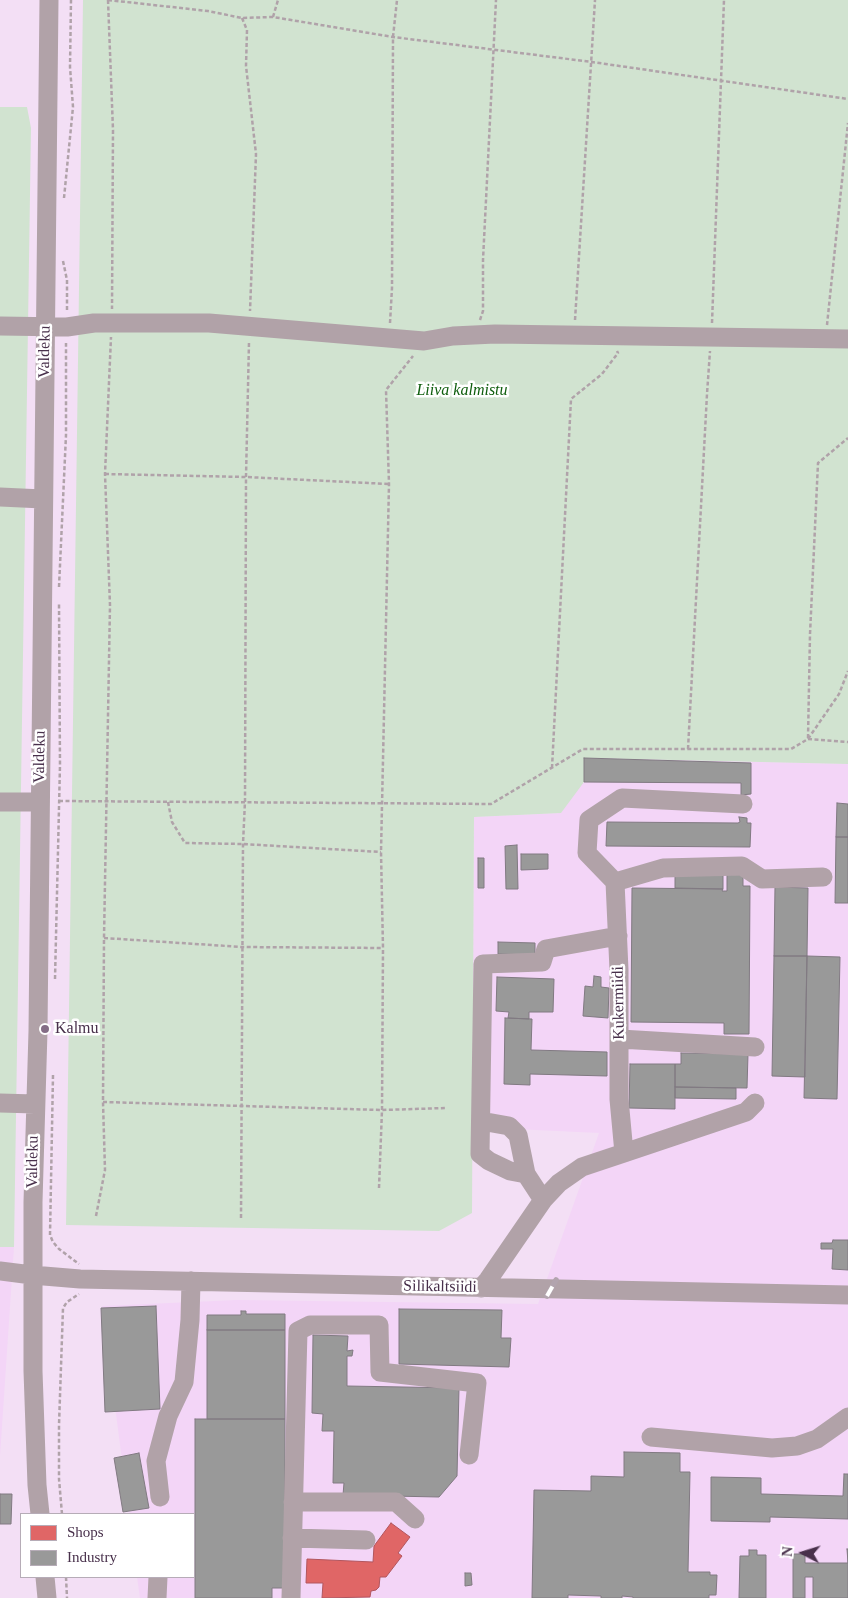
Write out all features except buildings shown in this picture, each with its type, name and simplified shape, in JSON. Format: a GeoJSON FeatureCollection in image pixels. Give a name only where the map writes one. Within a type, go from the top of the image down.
{"type":"FeatureCollection","features":[{"type":"Feature","properties":{"kind":"street","name":"Valdeku"},"geometry":{"type":"LineString","coordinates":[[40,1513],[34,1381],[32,1276],[38,1031],[49,0]]}},
{"type":"Feature","properties":{"kind":"street"},"geometry":{"type":"LineString","coordinates":[[0,326],[66,327],[94,323],[209,323],[424,341],[453,336],[474,335],[848,339]]}},
{"type":"Feature","properties":{"kind":"street"},"geometry":{"type":"LineString","coordinates":[[0,497],[43,499]]}},
{"type":"Feature","properties":{"kind":"street"},"geometry":{"type":"LineString","coordinates":[[742,804],[622,798],[589,820],[587,853],[615,882],[663,868],[742,866],[762,879],[823,877]]}},
{"type":"Feature","properties":{"kind":"street"},"geometry":{"type":"LineString","coordinates":[[0,802],[39,802]]}},
{"type":"Feature","properties":{"kind":"street","name":"Kukermiidi"},"geometry":{"type":"LineString","coordinates":[[615,882],[620,1039],[619,1099],[624,1153]]}},
{"type":"Feature","properties":{"kind":"street"},"geometry":{"type":"LineString","coordinates":[[526,1174],[510,1171],[488,1161],[480,1154],[482,964],[542,962],[546,949],[618,936]]}},
{"type":"Feature","properties":{"kind":"street"},"geometry":{"type":"LineString","coordinates":[[620,1039],[755,1047]]}},
{"type":"Feature","properties":{"kind":"street"},"geometry":{"type":"LineString","coordinates":[[0,1103],[35,1104]]}},
{"type":"Feature","properties":{"kind":"street"},"geometry":{"type":"LineString","coordinates":[[481,1288],[542,1200],[559,1183],[582,1167],[746,1112],[755,1103]]}},
{"type":"Feature","properties":{"kind":"street"},"geometry":{"type":"LineString","coordinates":[[481,1121],[509,1126],[518,1135],[526,1174],[542,1200]]}},
{"type":"Feature","properties":{"kind":"street","name":"Silikaltsiidi"},"geometry":{"type":"LineString","coordinates":[[0,1271],[32,1276],[80,1279],[848,1295]]}},
{"type":"Feature","properties":{"kind":"street"},"geometry":{"type":"LineString","coordinates":[[160,1497],[156,1462],[168,1416],[184,1382],[190,1320],[191,1281]]}},
{"type":"Feature","properties":{"kind":"street"},"geometry":{"type":"LineString","coordinates":[[291,1598],[298,1331],[310,1325],[379,1326],[380,1372],[477,1383],[469,1455]]}},
{"type":"Feature","properties":{"kind":"street"},"geometry":{"type":"LineString","coordinates":[[651,1437],[772,1448],[797,1446],[817,1439],[848,1417]]}},
{"type":"Feature","properties":{"kind":"street"},"geometry":{"type":"LineString","coordinates":[[293,1502],[396,1502],[415,1519]]}},
{"type":"Feature","properties":{"kind":"street"},"geometry":{"type":"LineString","coordinates":[[292,1538],[366,1540]]}},
{"type":"Feature","properties":{"kind":"street"},"geometry":{"type":"LineString","coordinates":[[45,1578],[47,1598]]}},
{"type":"Feature","properties":{"kind":"street"},"geometry":{"type":"LineString","coordinates":[[157,1598],[158,1578]]}},
{"type":"Feature","properties":{"kind":"path"},"geometry":{"type":"LineString","coordinates":[[63,206],[73,108],[70,67],[71,0]]}},
{"type":"Feature","properties":{"kind":"path"},"geometry":{"type":"LineString","coordinates":[[96,1216],[105,1170],[103,1102],[104,938],[110,605],[105,474],[112,323],[114,130],[108,0],[208,11],[242,18],[273,17],[394,37],[592,62],[848,100]]}},
{"type":"Feature","properties":{"kind":"path"},"geometry":{"type":"LineString","coordinates":[[273,17],[278,0]]}},
{"type":"Feature","properties":{"kind":"path"},"geometry":{"type":"LineString","coordinates":[[389,338],[392,288],[394,37],[397,0]]}},
{"type":"Feature","properties":{"kind":"path"},"geometry":{"type":"LineString","coordinates":[[474,335],[484,311],[483,260],[496,0]]}},
{"type":"Feature","properties":{"kind":"path"},"geometry":{"type":"LineString","coordinates":[[573,335],[595,0]]}},
{"type":"Feature","properties":{"kind":"path"},"geometry":{"type":"LineString","coordinates":[[688,749],[706,394],[712,337],[724,0]]}},
{"type":"Feature","properties":{"kind":"path"},"geometry":{"type":"LineString","coordinates":[[241,1218],[246,477],[256,154],[246,66],[247,30],[242,18]]}},
{"type":"Feature","properties":{"kind":"path"},"geometry":{"type":"LineString","coordinates":[[826,338],[848,123]]}},
{"type":"Feature","properties":{"kind":"path"},"geometry":{"type":"LineString","coordinates":[[59,591],[66,435],[66,280],[61,254]]}},
{"type":"Feature","properties":{"kind":"path"},"geometry":{"type":"LineString","coordinates":[[552,768],[572,400],[602,374],[618,353],[612,336]]}},
{"type":"Feature","properties":{"kind":"path"},"geometry":{"type":"LineString","coordinates":[[379,1188],[382,1110],[383,948],[381,852],[389,484],[386,390],[424,341]]}},
{"type":"Feature","properties":{"kind":"path"},"geometry":{"type":"LineString","coordinates":[[808,739],[810,634],[818,463],[848,438]]}},
{"type":"Feature","properties":{"kind":"path"},"geometry":{"type":"LineString","coordinates":[[105,474],[246,477],[389,484]]}},
{"type":"Feature","properties":{"kind":"path"},"geometry":{"type":"LineString","coordinates":[[55,988],[59,801],[59,601]]}},
{"type":"Feature","properties":{"kind":"path"},"geometry":{"type":"LineString","coordinates":[[59,801],[491,804],[583,749],[791,750],[808,739],[839,694],[848,671]]}},
{"type":"Feature","properties":{"kind":"path"},"geometry":{"type":"LineString","coordinates":[[808,739],[848,742]]}},
{"type":"Feature","properties":{"kind":"path"},"geometry":{"type":"LineString","coordinates":[[168,802],[172,822],[185,843],[243,844],[381,852]]}},
{"type":"Feature","properties":{"kind":"path"},"geometry":{"type":"LineString","coordinates":[[104,938],[242,947],[383,948]]}},
{"type":"Feature","properties":{"kind":"path"},"geometry":{"type":"LineString","coordinates":[[54,1068],[50,1235],[59,1249],[77,1261],[80,1265],[80,1271]]}},
{"type":"Feature","properties":{"kind":"path"},"geometry":{"type":"LineString","coordinates":[[103,1102],[382,1110],[446,1108]]}},
{"type":"Feature","properties":{"kind":"path"},"geometry":{"type":"LineString","coordinates":[[62,1513],[59,1479],[59,1425],[63,1308],[67,1302],[80,1292],[80,1288]]}},
{"type":"Feature","properties":{"kind":"path"},"geometry":{"type":"LineString","coordinates":[[66,1578],[67,1598]]}},
{"type":"Feature","properties":{"kind":"shaded area"},"geometry":{"type":"Polygon","coordinates":[[[584,758],[848,764],[848,1598],[140,1598],[137,1578],[195,1578],[195,1513],[129,1513],[102,1306],[237,1300],[538,1304],[599,1133],[472,1127],[474,817],[561,813],[584,758]]]}},
{"type":"Feature","properties":{"kind":"shaded area"},"geometry":{"type":"Polygon","coordinates":[[[0,1247],[14,1247],[0,1456],[0,1247]]]}},
{"type":"Feature","properties":{"kind":"green space","name":"Liiva kalmistu"},"geometry":{"type":"Polygon","coordinates":[[[83,0],[848,0],[848,764],[585,758],[584,782],[561,813],[474,817],[472,1213],[439,1231],[66,1225],[83,0]]]}},
{"type":"Feature","properties":{"kind":"green space"},"geometry":{"type":"Polygon","coordinates":[[[0,107],[27,107],[31,128],[14,1247],[0,1247],[0,107]]]}},
{"type":"Feature","properties":{"kind":"railway"},"geometry":{"type":"LineString","coordinates":[[547,1296],[556,1280]]}},
{"type":"Feature","properties":{"kind":"place","name":"Kalmu"},"geometry":{"type":"Point","coordinates":[45,1029]}}]}
